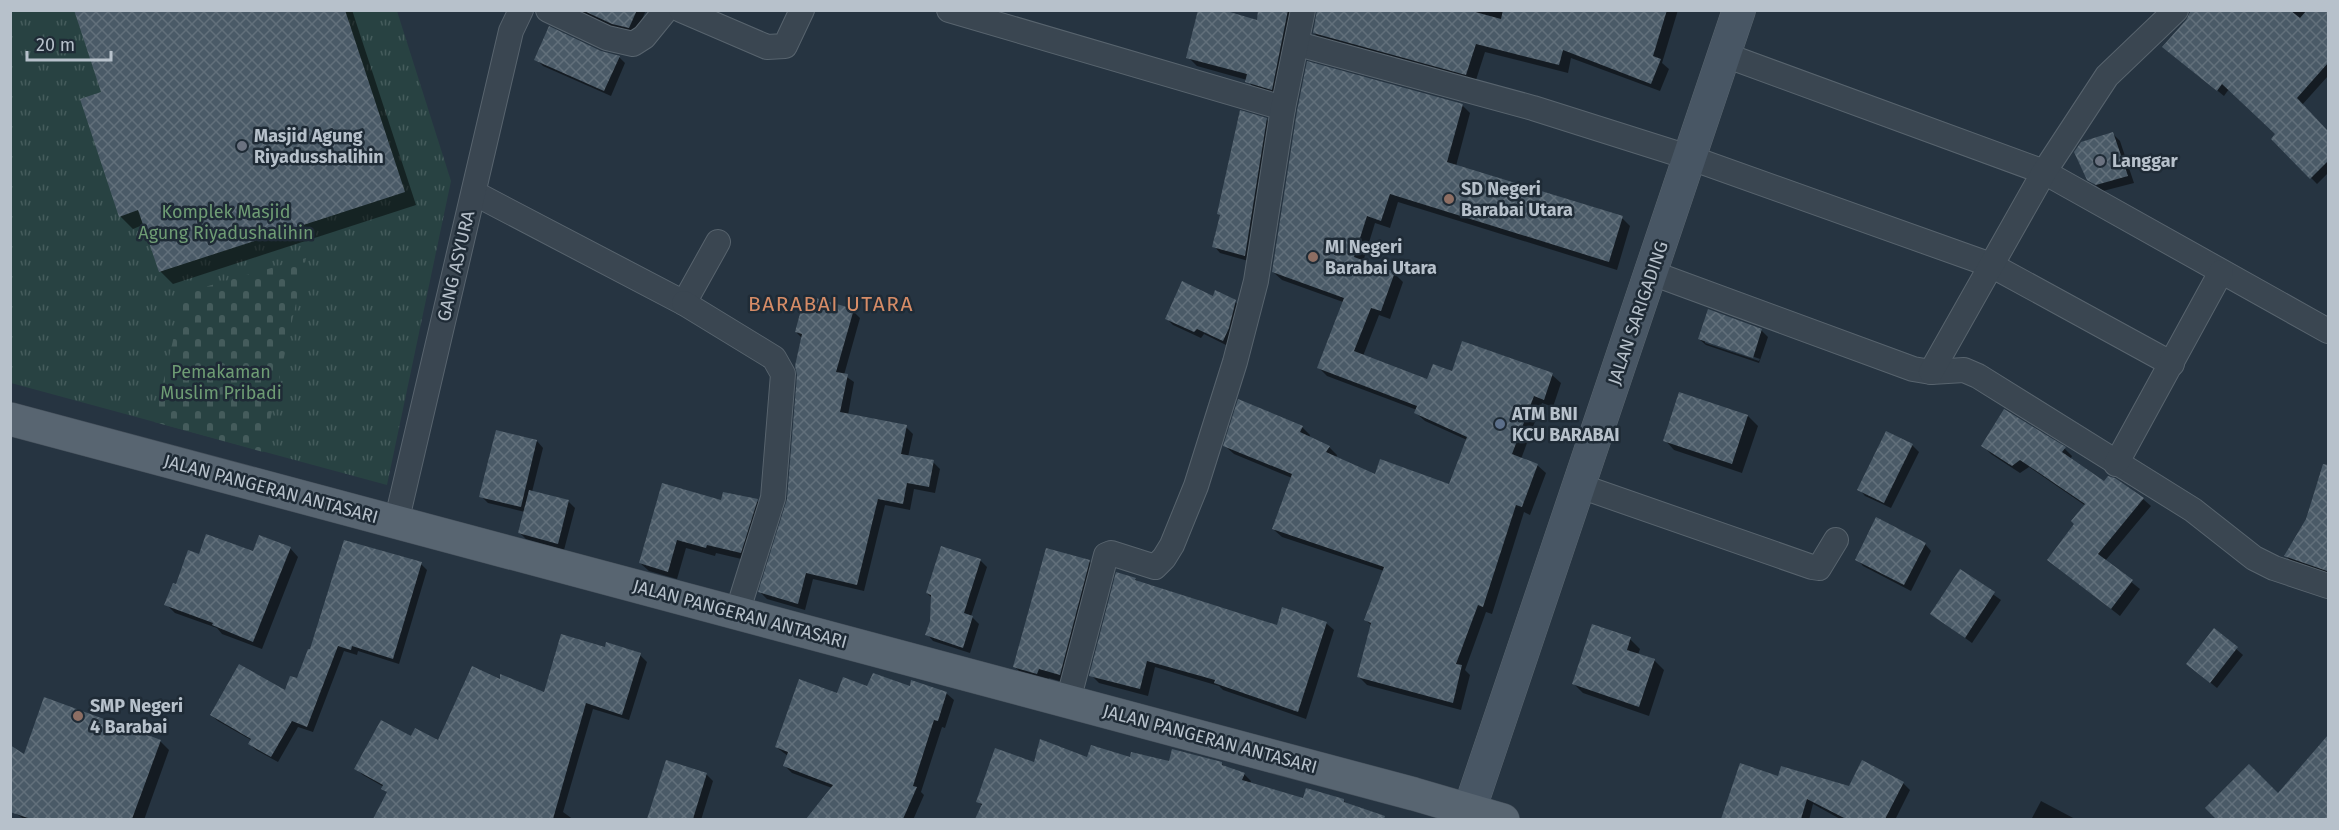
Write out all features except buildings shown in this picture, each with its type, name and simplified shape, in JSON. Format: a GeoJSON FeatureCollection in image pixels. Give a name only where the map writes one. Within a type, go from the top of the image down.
{"type":"FeatureCollection","features":[{"type":"Feature","properties":{"kind":"main road","name":"JALAN PANGERAN ANTASARI"},"geometry":{"type":"LineString","coordinates":[[10,419],[1068,702],[1468,815],[1503,819]]}},
{"type":"Feature","properties":{"kind":"street","name":"GANG ASYURA"},"geometry":{"type":"LineString","coordinates":[[396,523],[511,31],[521,10]]}},
{"type":"Feature","properties":{"kind":"street"},"geometry":{"type":"LineString","coordinates":[[548,10],[607,38],[633,45],[644,38],[666,10]]}},
{"type":"Feature","properties":{"kind":"street"},"geometry":{"type":"LineString","coordinates":[[681,10],[767,47],[785,46],[802,10]]}},
{"type":"Feature","properties":{"kind":"street"},"geometry":{"type":"LineString","coordinates":[[949,10],[1283,108]]}},
{"type":"Feature","properties":{"kind":"street"},"geometry":{"type":"LineString","coordinates":[[1068,702],[1106,555],[1112,552],[1155,567],[1172,545],[1196,486],[1256,281],[1283,108],[1304,10]]}},
{"type":"Feature","properties":{"kind":"street","name":"JALAN SARIGADING"},"geometry":{"type":"LineString","coordinates":[[1468,815],[1739,10]]}},
{"type":"Feature","properties":{"kind":"street"},"geometry":{"type":"LineString","coordinates":[[1931,372],[2044,172],[2107,76],[2176,10]]}},
{"type":"Feature","properties":{"kind":"street"},"geometry":{"type":"LineString","coordinates":[[1298,44],[1533,108],[1691,158],[1991,265],[2172,364]]}},
{"type":"Feature","properties":{"kind":"street"},"geometry":{"type":"LineString","coordinates":[[1725,55],[2044,172],[2328,331]]}},
{"type":"Feature","properties":{"kind":"street"},"geometry":{"type":"LineString","coordinates":[[474,193],[684,303],[774,358],[783,374],[773,498],[737,614]]}},
{"type":"Feature","properties":{"kind":"street"},"geometry":{"type":"LineString","coordinates":[[684,303],[718,242]]}},
{"type":"Feature","properties":{"kind":"street"},"geometry":{"type":"LineString","coordinates":[[2116,464],[2222,272]]}},
{"type":"Feature","properties":{"kind":"street"},"geometry":{"type":"LineString","coordinates":[[1652,273],[1902,365],[1931,372],[1964,370],[1978,376],[2193,510],[2254,558],[2274,568],[2328,586]]}},
{"type":"Feature","properties":{"kind":"street"},"geometry":{"type":"LineString","coordinates":[[1580,486],[1812,567],[1819,568],[1836,540]]}},
{"type":"Feature","properties":{"kind":"green space","name":"Komplek Masjid Agung Riyadushalihin"},"geometry":{"type":"Polygon","coordinates":[[[10,11],[397,11],[451,181],[387,485],[11,383],[10,11]]]}},
{"type":"Feature","properties":{"kind":"green space","name":"Pemakaman Muslim Pribadi"},"geometry":{"type":"Polygon","coordinates":[[[306,258],[263,452],[154,422],[184,293],[306,258]]]}},
{"type":"Feature","properties":{"kind":"place","name":"Masjid Agung Riyadusshalihin"},"geometry":{"type":"Point","coordinates":[242,146]}},
{"type":"Feature","properties":{"kind":"place","name":"Langgar"},"geometry":{"type":"Point","coordinates":[2100,161]}},
{"type":"Feature","properties":{"kind":"place","name":"SD Negeri Barabai Utara"},"geometry":{"type":"Point","coordinates":[1449,199]}},
{"type":"Feature","properties":{"kind":"place","name":"MI Negeri Barabai Utara"},"geometry":{"type":"Point","coordinates":[1313,257]}},
{"type":"Feature","properties":{"kind":"place","name":"ATM BNI KCU BARABAI"},"geometry":{"type":"Point","coordinates":[1500,424]}},
{"type":"Feature","properties":{"kind":"place","name":"SMP Negeri 4 Barabai"},"geometry":{"type":"Point","coordinates":[78,716]}},
{"type":"Feature","properties":{"kind":"district","name":"BARABAI UTARA"},"geometry":{"type":"Point","coordinates":[831,304]}}]}
